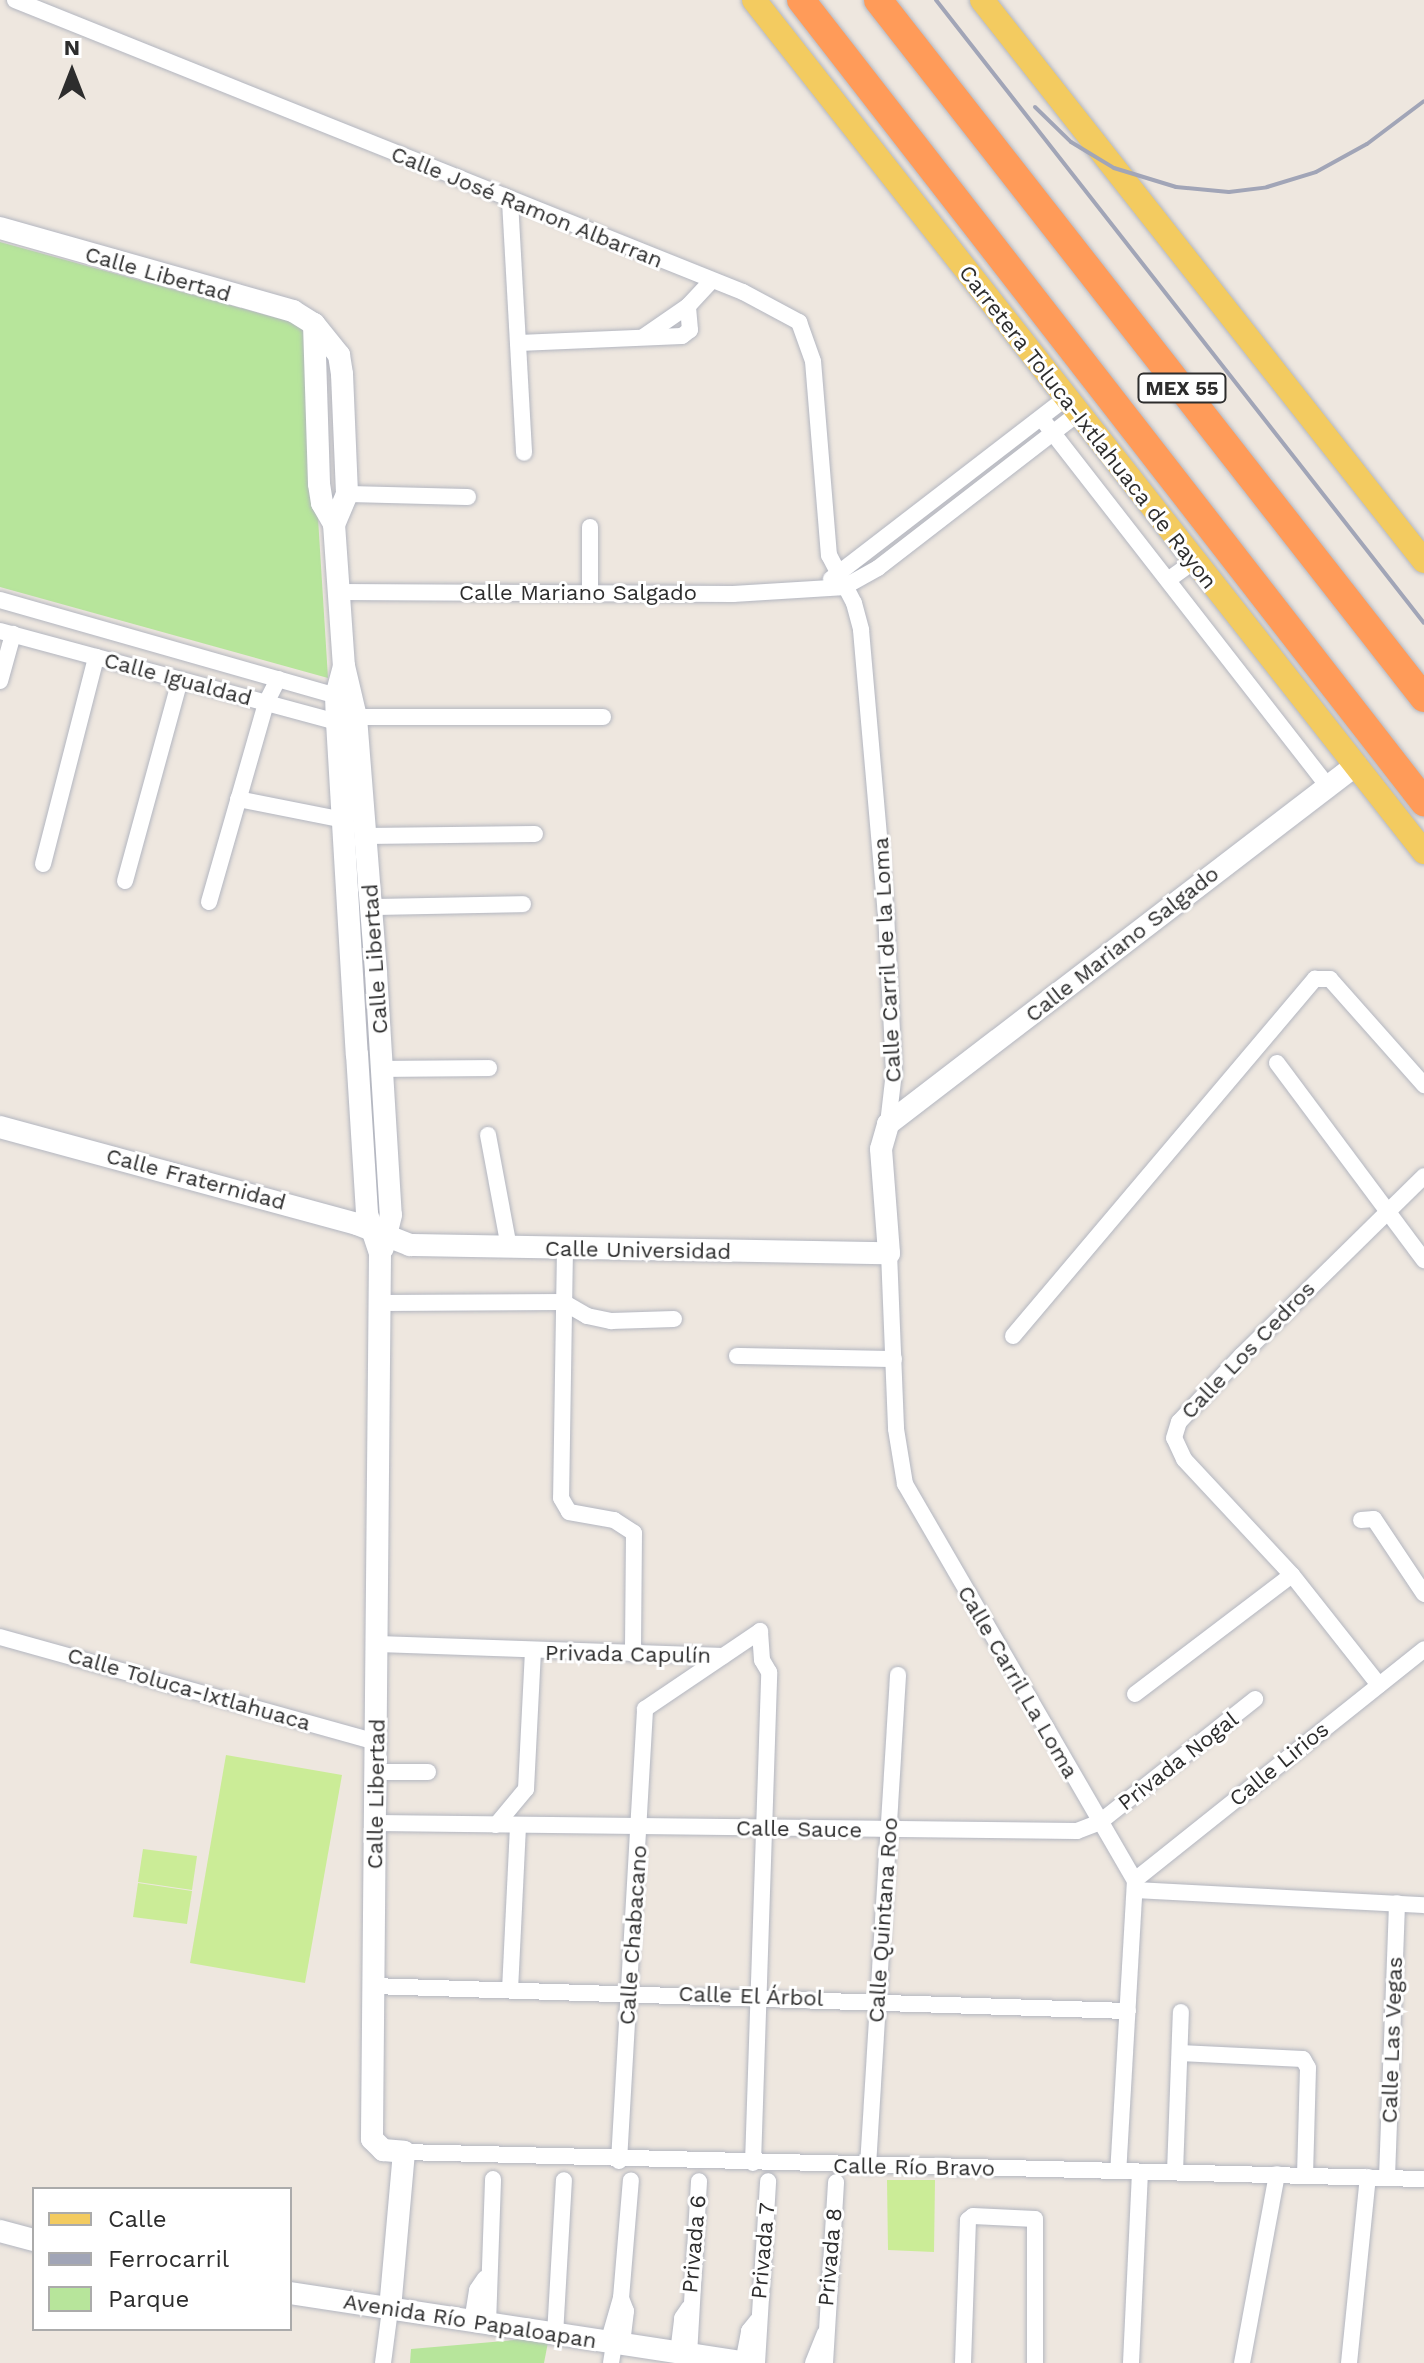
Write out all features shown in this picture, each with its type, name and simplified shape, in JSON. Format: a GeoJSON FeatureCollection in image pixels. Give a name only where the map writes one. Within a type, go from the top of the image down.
{"type":"FeatureCollection","features":[{"type":"Feature","properties":{"kind":"highway","name":"Carretera Toluca-Ixtlahuaca de Rayon"},"geometry":{"type":"LineString","coordinates":[[801,0],[1424,802]]}},
{"type":"Feature","properties":{"kind":"highway","name":"MEX 55"},"geometry":{"type":"LineString","coordinates":[[878,0],[1424,698]]}},
{"type":"Feature","properties":{"kind":"main road","name":"Carretera Toluca-Ixtlahuaca de Rayon"},"geometry":{"type":"LineString","coordinates":[[754,0],[1424,852]]}},
{"type":"Feature","properties":{"kind":"main road"},"geometry":{"type":"LineString","coordinates":[[982,0],[1424,561]]}},
{"type":"Feature","properties":{"kind":"main road","name":"Calle Libertad"},"geometry":{"type":"LineString","coordinates":[[0,228],[293,311],[314,324],[341,363],[347,494],[334,524]]}},
{"type":"Feature","properties":{"kind":"main road","name":"Calle Libertad"},"geometry":{"type":"LineString","coordinates":[[314,324],[319,484],[322,503],[334,524],[346,709],[344,820],[382,1239],[372,2139],[383,2150],[404,2152]]}},
{"type":"Feature","properties":{"kind":"main road","name":"Calle Libertad"},"geometry":{"type":"LineString","coordinates":[[346,709],[366,836],[371,907],[391,1215],[382,1239]]}},
{"type":"Feature","properties":{"kind":"main road","name":"Calle Mariano Salgado"},"geometry":{"type":"LineString","coordinates":[[888,1124],[1326,784],[1356,765]]}},
{"type":"Feature","properties":{"kind":"main road","name":"Calle Carril de la Loma"},"geometry":{"type":"LineString","coordinates":[[888,1124],[881,1149],[889,1253]]}},
{"type":"Feature","properties":{"kind":"main road","name":"Calle Fraternidad"},"geometry":{"type":"LineString","coordinates":[[0,1127],[382,1239]]}},
{"type":"Feature","properties":{"kind":"main road","name":"Calle Universidad"},"geometry":{"type":"LineString","coordinates":[[382,1239],[410,1245],[889,1253]]}},
{"type":"Feature","properties":{"kind":"main road"},"geometry":{"type":"LineString","coordinates":[[390,2310],[404,2152]]}},
{"type":"Feature","properties":{"kind":"main road"},"geometry":{"type":"LineString","coordinates":[[0,2231],[32,2239]]}},
{"type":"Feature","properties":{"kind":"main road","name":"Avenida Río Papaloapan"},"geometry":{"type":"LineString","coordinates":[[292,2293],[549,2334],[614,2348],[744,2363]]}},
{"type":"Feature","properties":{"kind":"street","name":"Calle José Ramon Albarran"},"geometry":{"type":"LineString","coordinates":[[15,0],[782,310],[803,328],[813,361],[828,550],[841,582]]}},
{"type":"Feature","properties":{"kind":"street"},"geometry":{"type":"LineString","coordinates":[[510,201],[524,453]]}},
{"type":"Feature","properties":{"kind":"street"},"geometry":{"type":"LineString","coordinates":[[519,343],[687,334],[688,306],[711,281]]}},
{"type":"Feature","properties":{"kind":"street","name":"Calle Mariano Salgado"},"geometry":{"type":"LineString","coordinates":[[339,592],[817,591],[841,582],[1071,406]]}},
{"type":"Feature","properties":{"kind":"street"},"geometry":{"type":"LineString","coordinates":[[1047,426],[1326,784]]}},
{"type":"Feature","properties":{"kind":"street"},"geometry":{"type":"LineString","coordinates":[[347,494],[468,497]]}},
{"type":"Feature","properties":{"kind":"street"},"geometry":{"type":"LineString","coordinates":[[590,527],[590,593]]}},
{"type":"Feature","properties":{"kind":"street"},"geometry":{"type":"LineString","coordinates":[[1168,580],[1194,561]]}},
{"type":"Feature","properties":{"kind":"street","name":"Calle Carril de la Loma"},"geometry":{"type":"LineString","coordinates":[[841,582],[861,630],[878,807],[894,1072],[888,1124]]}},
{"type":"Feature","properties":{"kind":"street","name":"Calle Igualdad"},"geometry":{"type":"LineString","coordinates":[[0,600],[278,679],[346,709]]}},
{"type":"Feature","properties":{"kind":"street"},"geometry":{"type":"LineString","coordinates":[[0,681],[7,633]]}},
{"type":"Feature","properties":{"kind":"street","name":"Calle Igualdad"},"geometry":{"type":"LineString","coordinates":[[7,633],[266,703],[346,709]]}},
{"type":"Feature","properties":{"kind":"street"},"geometry":{"type":"LineString","coordinates":[[43,864],[96,657]]}},
{"type":"Feature","properties":{"kind":"street"},"geometry":{"type":"LineString","coordinates":[[209,902],[266,703],[278,679]]}},
{"type":"Feature","properties":{"kind":"street"},"geometry":{"type":"LineString","coordinates":[[125,881],[180,680]]}},
{"type":"Feature","properties":{"kind":"street"},"geometry":{"type":"LineString","coordinates":[[346,709],[603,717]]}},
{"type":"Feature","properties":{"kind":"street"},"geometry":{"type":"LineString","coordinates":[[238,799],[344,820]]}},
{"type":"Feature","properties":{"kind":"street"},"geometry":{"type":"LineString","coordinates":[[366,836],[535,834]]}},
{"type":"Feature","properties":{"kind":"street"},"geometry":{"type":"LineString","coordinates":[[371,907],[523,904]]}},
{"type":"Feature","properties":{"kind":"street"},"geometry":{"type":"LineString","coordinates":[[1013,1336],[1315,979],[1330,979],[1424,1085]]}},
{"type":"Feature","properties":{"kind":"street"},"geometry":{"type":"LineString","coordinates":[[1277,1063],[1424,1260]]}},
{"type":"Feature","properties":{"kind":"street"},"geometry":{"type":"LineString","coordinates":[[382,1069],[489,1068]]}},
{"type":"Feature","properties":{"kind":"street"},"geometry":{"type":"LineString","coordinates":[[488,1135],[509,1247]]}},
{"type":"Feature","properties":{"kind":"street","name":"Calle Los Cedros"},"geometry":{"type":"LineString","coordinates":[[1379,1685],[1292,1575],[1184,1459],[1175,1445],[1175,1430],[1388,1209],[1424,1176]]}},
{"type":"Feature","properties":{"kind":"street"},"geometry":{"type":"LineString","coordinates":[[565,1248],[561,1491],[569,1512],[614,1520],[634,1533],[633,1654]]}},
{"type":"Feature","properties":{"kind":"street","name":"Calle Carril de la Loma"},"geometry":{"type":"LineString","coordinates":[[889,1253],[901,1473]]}},
{"type":"Feature","properties":{"kind":"street"},"geometry":{"type":"LineString","coordinates":[[380,1303],[563,1302],[587,1316],[611,1321],[674,1319]]}},
{"type":"Feature","properties":{"kind":"street"},"geometry":{"type":"LineString","coordinates":[[737,1356],[894,1359]]}},
{"type":"Feature","properties":{"kind":"street","name":"Calle Carril La Loma"},"geometry":{"type":"LineString","coordinates":[[901,1473],[916,1508],[1135,1885]]}},
{"type":"Feature","properties":{"kind":"street"},"geometry":{"type":"LineString","coordinates":[[1361,1520],[1374,1519],[1424,1594]]}},
{"type":"Feature","properties":{"kind":"street"},"geometry":{"type":"LineString","coordinates":[[1135,1694],[1292,1575]]}},
{"type":"Feature","properties":{"kind":"street"},"geometry":{"type":"LineString","coordinates":[[723,1656],[760,1631],[762,1660],[769,1672],[753,2163]]}},
{"type":"Feature","properties":{"kind":"street","name":"Calle Toluca-Ixtlahuaca"},"geometry":{"type":"LineString","coordinates":[[0,1637],[377,1742]]}},
{"type":"Feature","properties":{"kind":"street","name":"Privada Capulín"},"geometry":{"type":"LineString","coordinates":[[379,1644],[723,1656]]}},
{"type":"Feature","properties":{"kind":"street","name":"Calle Lirios"},"geometry":{"type":"LineString","coordinates":[[1135,1885],[1424,1649]]}},
{"type":"Feature","properties":{"kind":"street"},"geometry":{"type":"LineString","coordinates":[[496,1825],[526,1789],[533,1651]]}},
{"type":"Feature","properties":{"kind":"street","name":"Calle Chabacano"},"geometry":{"type":"LineString","coordinates":[[619,2161],[645,1709],[723,1656]]}},
{"type":"Feature","properties":{"kind":"street","name":"Calle Quintana Roo"},"geometry":{"type":"LineString","coordinates":[[868,2166],[898,1675]]}},
{"type":"Feature","properties":{"kind":"street","name":"Privada Nogal"},"geometry":{"type":"LineString","coordinates":[[1100,1822],[1255,1699]]}},
{"type":"Feature","properties":{"kind":"street"},"geometry":{"type":"LineString","coordinates":[[376,1772],[428,1772]]}},
{"type":"Feature","properties":{"kind":"street","name":"Calle Sauce"},"geometry":{"type":"LineString","coordinates":[[376,1823],[1077,1831],[1100,1822]]}},
{"type":"Feature","properties":{"kind":"street"},"geometry":{"type":"LineString","coordinates":[[510,1990],[518,1825]]}},
{"type":"Feature","properties":{"kind":"street"},"geometry":{"type":"LineString","coordinates":[[1118,2171],[1135,1885],[1397,1903],[1421,1900]]}},
{"type":"Feature","properties":{"kind":"street","name":"Calle Las Vegas"},"geometry":{"type":"LineString","coordinates":[[1387,2177],[1397,1903]]}},
{"type":"Feature","properties":{"kind":"street","name":"Calle El Árbol"},"geometry":{"type":"LineString","coordinates":[[373,1986],[879,2000],[1128,2011]]}},
{"type":"Feature","properties":{"kind":"street"},"geometry":{"type":"LineString","coordinates":[[1175,2172],[1181,2012]]}},
{"type":"Feature","properties":{"kind":"street"},"geometry":{"type":"LineString","coordinates":[[1180,2053],[1307,2063],[1305,2175]]}},
{"type":"Feature","properties":{"kind":"street","name":"Calle Río Bravo"},"geometry":{"type":"LineString","coordinates":[[404,2152],[619,2161],[1424,2179]]}},
{"type":"Feature","properties":{"kind":"street"},"geometry":{"type":"LineString","coordinates":[[1131,2363],[1140,2172]]}},
{"type":"Feature","properties":{"kind":"street"},"geometry":{"type":"LineString","coordinates":[[1242,2363],[1277,2174]]}},
{"type":"Feature","properties":{"kind":"street"},"geometry":{"type":"LineString","coordinates":[[1349,2363],[1368,2177]]}},
{"type":"Feature","properties":{"kind":"street"},"geometry":{"type":"LineString","coordinates":[[480,2323],[477,2290],[485,2278],[493,2179]]}},
{"type":"Feature","properties":{"kind":"street"},"geometry":{"type":"LineString","coordinates":[[549,2334],[549,2298],[556,2289],[564,2180]]}},
{"type":"Feature","properties":{"kind":"street"},"geometry":{"type":"LineString","coordinates":[[614,2348],[631,2180]]}},
{"type":"Feature","properties":{"kind":"street","name":"Privada 6"},"geometry":{"type":"LineString","coordinates":[[683,2354],[682,2318],[689,2308],[699,2181]]}},
{"type":"Feature","properties":{"kind":"street","name":"Privada 7"},"geometry":{"type":"LineString","coordinates":[[757,2363],[761,2333],[757,2321],[768,2181]]}},
{"type":"Feature","properties":{"kind":"street","name":"Privada 8"},"geometry":{"type":"LineString","coordinates":[[825,2363],[836,2182]]}},
{"type":"Feature","properties":{"kind":"street"},"geometry":{"type":"LineString","coordinates":[[963,2363],[968,2220],[973,2216],[1035,2219],[1035,2363]]}},
{"type":"Feature","properties":{"kind":"street"},"geometry":{"type":"LineString","coordinates":[[383,2363],[390,2310]]}},
{"type":"Feature","properties":{"kind":"street","name":"Privada 7"},"geometry":{"type":"LineString","coordinates":[[744,2363],[749,2331],[757,2321]]}},
{"type":"Feature","properties":{"kind":"street","name":"Privada 8"},"geometry":{"type":"LineString","coordinates":[[813,2363],[825,2333]]}},
{"type":"Feature","properties":{"kind":"green space"},"geometry":{"type":"Polygon","coordinates":[[[0,242],[306,326],[328,678],[0,587],[0,242]]]}},
{"type":"Feature","properties":{"kind":"green space"},"geometry":{"type":"Polygon","coordinates":[[[226,1755],[342,1775],[305,1983],[190,1963],[226,1755]]]}},
{"type":"Feature","properties":{"kind":"green space"},"geometry":{"type":"Polygon","coordinates":[[[143,1849],[197,1856],[192,1890],[138,1882],[143,1849]]]}},
{"type":"Feature","properties":{"kind":"green space"},"geometry":{"type":"Polygon","coordinates":[[[138,1883],[192,1891],[187,1924],[133,1917],[138,1883]]]}},
{"type":"Feature","properties":{"kind":"green space"},"geometry":{"type":"Polygon","coordinates":[[[887,2180],[935,2180],[934,2252],[888,2250],[887,2180]]]}},
{"type":"Feature","properties":{"kind":"green space"},"geometry":{"type":"Polygon","coordinates":[[[549,2337],[544,2363],[410,2363],[411,2349],[549,2337]]]}},
{"type":"Feature","properties":{"kind":"railway"},"geometry":{"type":"LineString","coordinates":[[936,0],[1424,623]]}},
{"type":"Feature","properties":{"kind":"railway"},"geometry":{"type":"LineString","coordinates":[[1035,107],[1071,142],[1114,168],[1176,187],[1229,192],[1267,187],[1316,172],[1367,144],[1424,101]]}}]}
